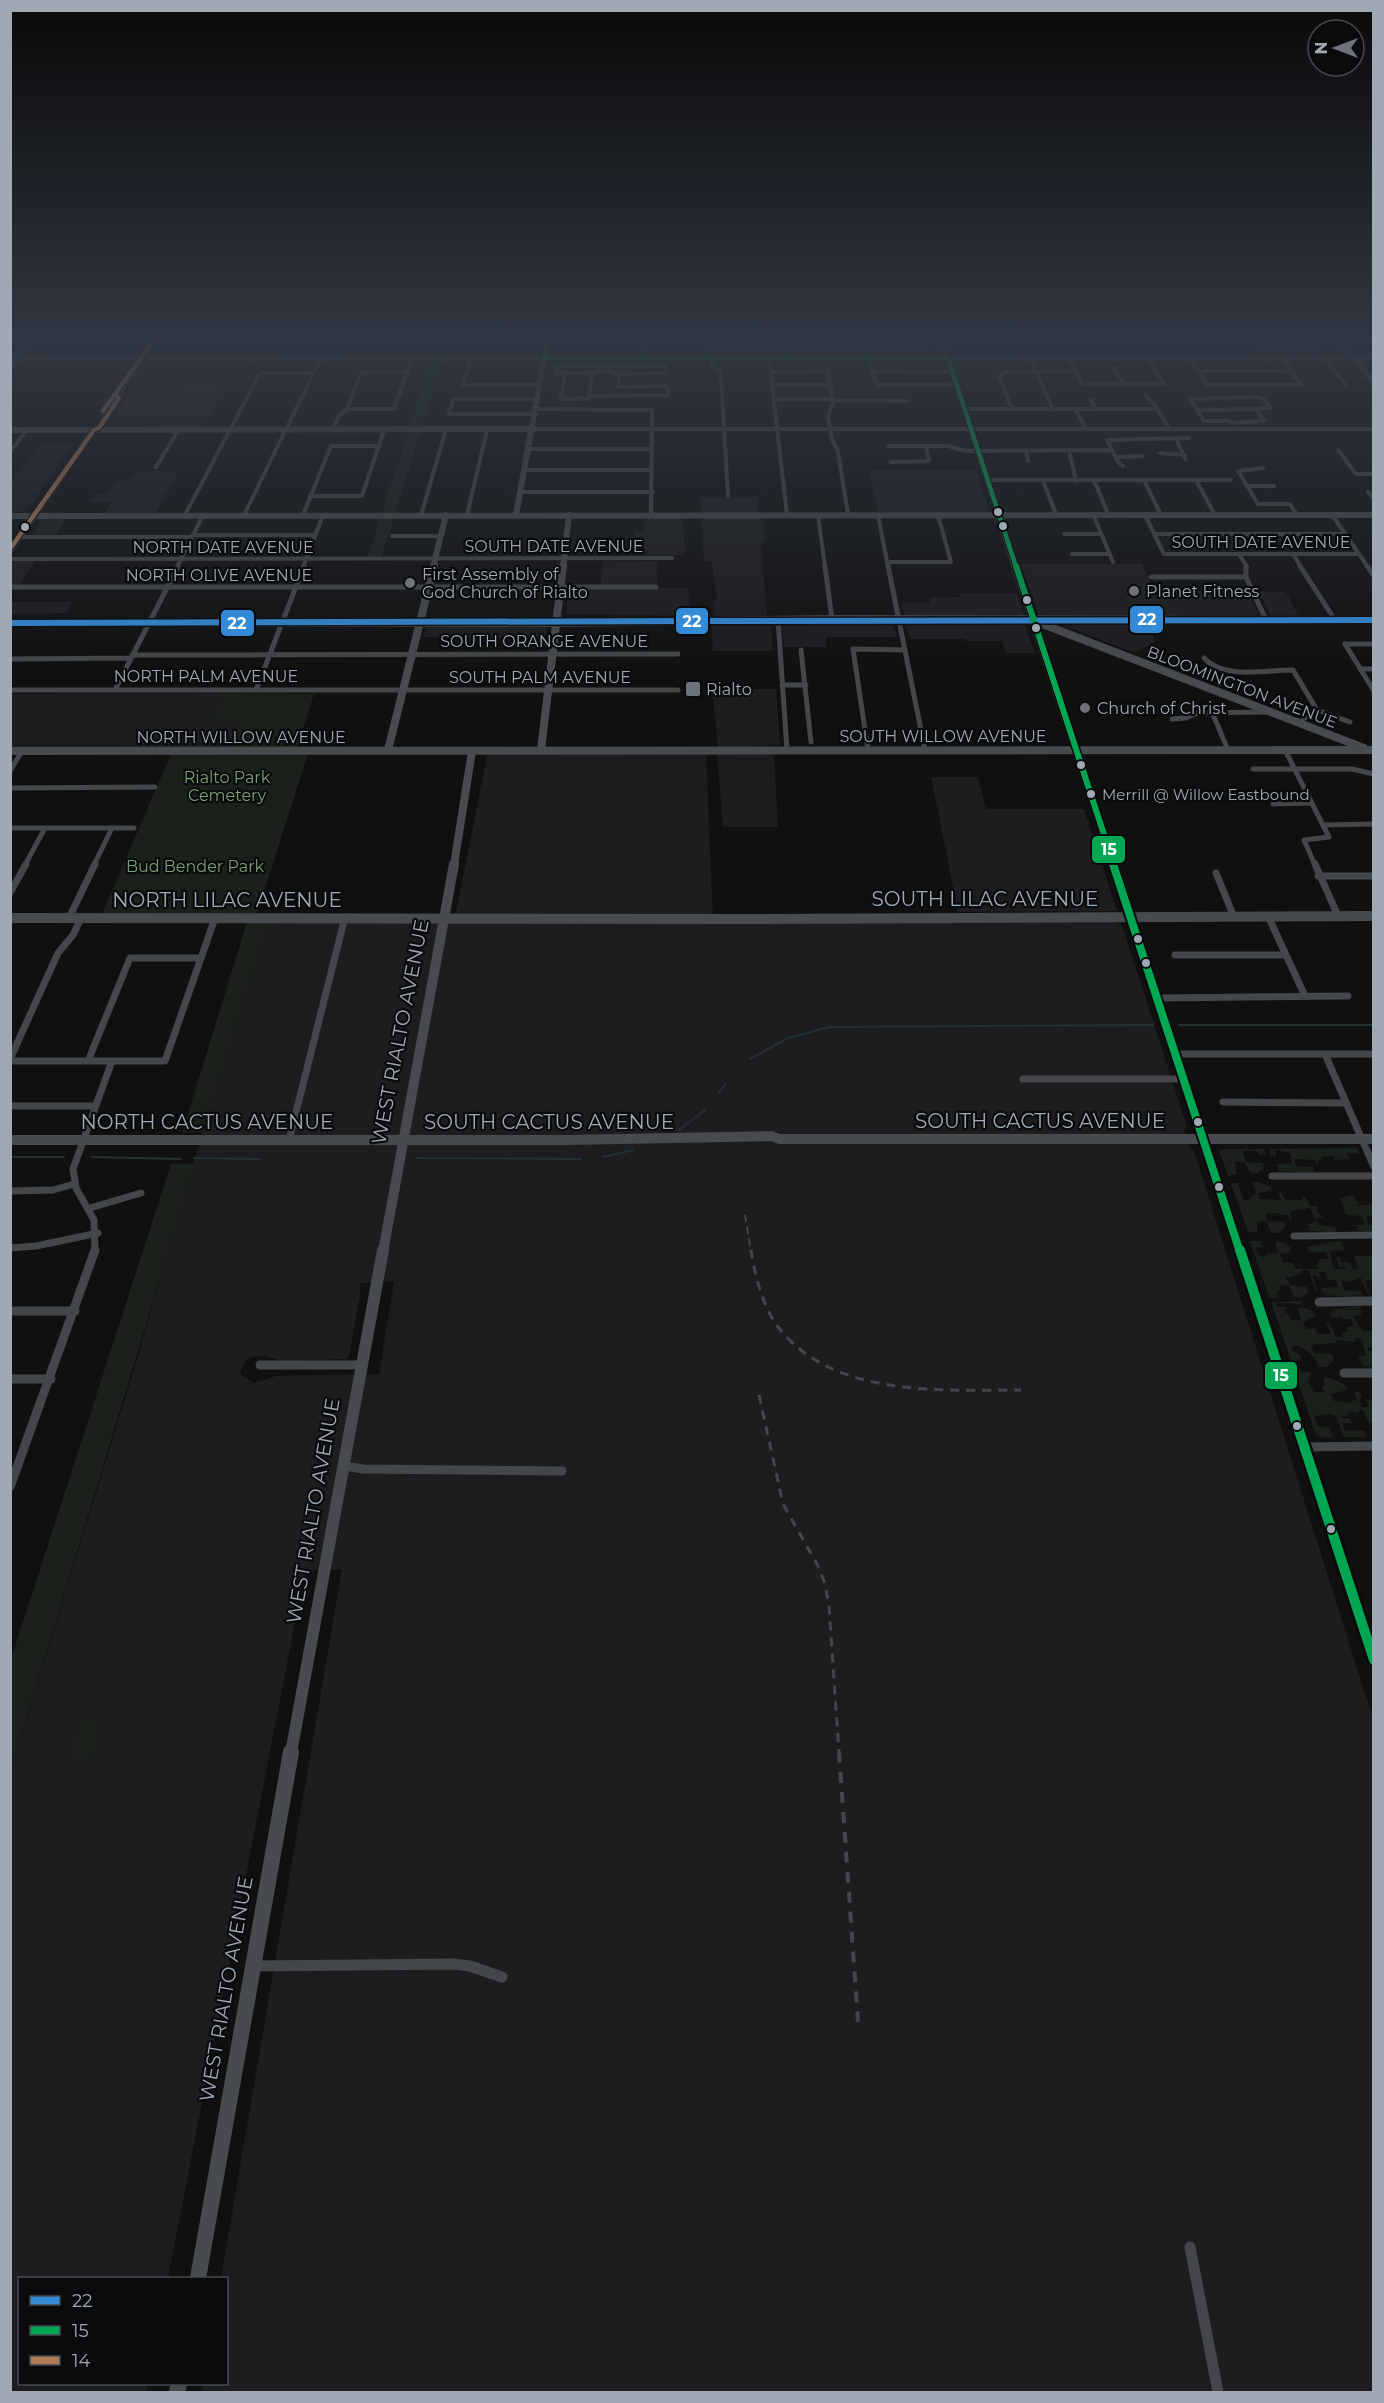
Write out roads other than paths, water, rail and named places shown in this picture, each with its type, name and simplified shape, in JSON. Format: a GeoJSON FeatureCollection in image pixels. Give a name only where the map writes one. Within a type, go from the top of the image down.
{"type":"FeatureCollection","features":[{"type":"Feature","properties":{"kind":"main road"},"geometry":{"type":"LineString","coordinates":[[10,550],[81,448]]}},
{"type":"Feature","properties":{"kind":"main road"},"geometry":{"type":"LineString","coordinates":[[10,623],[284,620],[1032,620],[1127,617],[1266,620]]}},
{"type":"Feature","properties":{"kind":"main road"},"geometry":{"type":"LineString","coordinates":[[10,618],[150,622]]}},
{"type":"Feature","properties":{"kind":"main road"},"geometry":{"type":"LineString","coordinates":[[1032,620],[1062,625],[1374,620]]}},
{"type":"Feature","properties":{"kind":"street"},"geometry":{"type":"LineString","coordinates":[[156,467],[167,448]]}},
{"type":"Feature","properties":{"kind":"street"},"geometry":{"type":"LineString","coordinates":[[185,515],[221,448]]}},
{"type":"Feature","properties":{"kind":"street"},"geometry":{"type":"LineString","coordinates":[[244,515],[277,448]]}},
{"type":"Feature","properties":{"kind":"street"},"geometry":{"type":"LineString","coordinates":[[303,515],[330,448]]}},
{"type":"Feature","properties":{"kind":"street"},"geometry":{"type":"LineString","coordinates":[[310,496],[362,496],[379,448]]}},
{"type":"Feature","properties":{"kind":"street"},"geometry":{"type":"LineString","coordinates":[[421,515],[441,448]]}},
{"type":"Feature","properties":{"kind":"street"},"geometry":{"type":"LineString","coordinates":[[467,515],[483,448]]}},
{"type":"Feature","properties":{"kind":"street"},"geometry":{"type":"LineString","coordinates":[[724,448],[728,496]]}},
{"type":"Feature","properties":{"kind":"street"},"geometry":{"type":"LineString","coordinates":[[781,448],[787,515]]}},
{"type":"Feature","properties":{"kind":"street"},"geometry":{"type":"LineString","coordinates":[[837,448],[848,515]]}},
{"type":"Feature","properties":{"kind":"street"},"geometry":{"type":"LineString","coordinates":[[891,462],[929,461],[926,448]]}},
{"type":"Feature","properties":{"kind":"street"},"geometry":{"type":"LineString","coordinates":[[956,448],[966,451],[1112,450],[1123,466]]}},
{"type":"Feature","properties":{"kind":"street"},"geometry":{"type":"LineString","coordinates":[[977,448],[1374,1662]]}},
{"type":"Feature","properties":{"kind":"street"},"geometry":{"type":"LineString","coordinates":[[1160,453],[1185,457],[1181,448]]}},
{"type":"Feature","properties":{"kind":"street"},"geometry":{"type":"LineString","coordinates":[[516,515],[529,449],[651,449],[653,492],[651,515]]}},
{"type":"Feature","properties":{"kind":"street"},"geometry":{"type":"LineString","coordinates":[[1026,450],[1028,462]]}},
{"type":"Feature","properties":{"kind":"street"},"geometry":{"type":"LineString","coordinates":[[1069,450],[1076,481]]}},
{"type":"Feature","properties":{"kind":"street"},"geometry":{"type":"LineString","coordinates":[[1338,450],[1356,474],[1374,474]]}},
{"type":"Feature","properties":{"kind":"street"},"geometry":{"type":"LineString","coordinates":[[1115,457],[1143,456]]}},
{"type":"Feature","properties":{"kind":"street"},"geometry":{"type":"LineString","coordinates":[[1263,468],[1238,471],[1258,504],[1290,504],[1298,515]]}},
{"type":"Feature","properties":{"kind":"street"},"geometry":{"type":"LineString","coordinates":[[525,470],[651,470]]}},
{"type":"Feature","properties":{"kind":"street"},"geometry":{"type":"LineString","coordinates":[[988,480],[1231,480]]}},
{"type":"Feature","properties":{"kind":"street"},"geometry":{"type":"LineString","coordinates":[[1094,480],[1108,514]]}},
{"type":"Feature","properties":{"kind":"street"},"geometry":{"type":"LineString","coordinates":[[1144,480],[1161,515]]}},
{"type":"Feature","properties":{"kind":"street"},"geometry":{"type":"LineString","coordinates":[[1196,480],[1215,515]]}},
{"type":"Feature","properties":{"kind":"street"},"geometry":{"type":"LineString","coordinates":[[1043,481],[1056,514]]}},
{"type":"Feature","properties":{"kind":"street"},"geometry":{"type":"LineString","coordinates":[[1247,486],[1274,486]]}},
{"type":"Feature","properties":{"kind":"street"},"geometry":{"type":"LineString","coordinates":[[522,492],[653,492]]}},
{"type":"Feature","properties":{"kind":"street"},"geometry":{"type":"LineString","coordinates":[[1368,492],[1374,498]]}},
{"type":"Feature","properties":{"kind":"street"},"geometry":{"type":"LineString","coordinates":[[498,515],[511,511],[520,501]]}},
{"type":"Feature","properties":{"kind":"street"},"geometry":{"type":"LineString","coordinates":[[520,501],[520,509],[538,515]]}},
{"type":"Feature","properties":{"kind":"street"},"geometry":{"type":"LineString","coordinates":[[1093,514],[1113,562]]}},
{"type":"Feature","properties":{"kind":"street"},"geometry":{"type":"LineString","coordinates":[[1145,514],[1154,534],[1346,534]]}},
{"type":"Feature","properties":{"kind":"street"},"geometry":{"type":"LineString","coordinates":[[115,690],[203,515]]}},
{"type":"Feature","properties":{"kind":"street"},"geometry":{"type":"LineString","coordinates":[[256,690],[324,515]]}},
{"type":"Feature","properties":{"kind":"street"},"geometry":{"type":"LineString","coordinates":[[388,750],[446,515]]}},
{"type":"Feature","properties":{"kind":"street"},"geometry":{"type":"LineString","coordinates":[[541,750],[569,515]]}},
{"type":"Feature","properties":{"kind":"street"},"geometry":{"type":"LineString","coordinates":[[818,515],[832,619]]}},
{"type":"Feature","properties":{"kind":"street"},"geometry":{"type":"LineString","coordinates":[[878,515],[925,750]]}},
{"type":"Feature","properties":{"kind":"street"},"geometry":{"type":"LineString","coordinates":[[888,562],[951,562],[938,515]]}},
{"type":"Feature","properties":{"kind":"street"},"geometry":{"type":"LineString","coordinates":[[1332,515],[1374,576]]}},
{"type":"Feature","properties":{"kind":"street"},"geometry":{"type":"LineString","coordinates":[[10,516],[1374,515]]}},
{"type":"Feature","properties":{"kind":"street"},"geometry":{"type":"LineString","coordinates":[[1064,534],[1101,534]]}},
{"type":"Feature","properties":{"kind":"street","name":"SOUTH DATE AVENUE"},"geometry":{"type":"LineString","coordinates":[[1154,534],[1164,554],[1359,554]]}},
{"type":"Feature","properties":{"kind":"street"},"geometry":{"type":"LineString","coordinates":[[19,537],[316,535]]}},
{"type":"Feature","properties":{"kind":"street"},"geometry":{"type":"LineString","coordinates":[[392,536],[441,536]]}},
{"type":"Feature","properties":{"kind":"street"},"geometry":{"type":"LineString","coordinates":[[1072,554],[1109,554]]}},
{"type":"Feature","properties":{"kind":"street"},"geometry":{"type":"LineString","coordinates":[[1239,554],[1247,567],[1246,577],[1266,620]]}},
{"type":"Feature","properties":{"kind":"street"},"geometry":{"type":"LineString","coordinates":[[1293,554],[1335,620]]}},
{"type":"Feature","properties":{"kind":"street","name":"SOUTH DATE AVENUE"},"geometry":{"type":"LineString","coordinates":[[436,558],[672,558]]}},
{"type":"Feature","properties":{"kind":"street","name":"NORTH DATE AVENUE"},"geometry":{"type":"LineString","coordinates":[[10,559],[436,558]]}},
{"type":"Feature","properties":{"kind":"street"},"geometry":{"type":"LineString","coordinates":[[1151,577],[1246,577]]}},
{"type":"Feature","properties":{"kind":"street","name":"NORTH OLIVE AVENUE"},"geometry":{"type":"LineString","coordinates":[[10,587],[656,587]]}},
{"type":"Feature","properties":{"kind":"street"},"geometry":{"type":"LineString","coordinates":[[778,620],[787,750]]}},
{"type":"Feature","properties":{"kind":"street","name":"BLOOMINGTON AVENUE"},"geometry":{"type":"LineString","coordinates":[[1032,620],[1042,626],[1373,749]]}},
{"type":"Feature","properties":{"kind":"street","name":"BLOOMINGTON AVENUE"},"geometry":{"type":"LineString","coordinates":[[1062,625],[1303,719],[1373,749]]}},
{"type":"Feature","properties":{"kind":"street"},"geometry":{"type":"LineString","coordinates":[[1374,644],[1345,644],[1374,691]]}},
{"type":"Feature","properties":{"kind":"street"},"geometry":{"type":"LineString","coordinates":[[801,650],[811,742]]}},
{"type":"Feature","properties":{"kind":"street"},"geometry":{"type":"LineString","coordinates":[[868,750],[853,650],[905,650]]}},
{"type":"Feature","properties":{"kind":"street","name":"SOUTH ORANGE AVENUE"},"geometry":{"type":"LineString","coordinates":[[10,659],[271,655],[678,654]]}},
{"type":"Feature","properties":{"kind":"street"},"geometry":{"type":"LineString","coordinates":[[1204,658],[1209,666],[1222,670],[1293,670],[1317,710],[1350,722]]}},
{"type":"Feature","properties":{"kind":"street"},"geometry":{"type":"LineString","coordinates":[[1361,669],[1374,669]]}},
{"type":"Feature","properties":{"kind":"street"},"geometry":{"type":"LineString","coordinates":[[783,685],[806,685]]}},
{"type":"Feature","properties":{"kind":"street","name":"NORTH PALM AVENUE"},"geometry":{"type":"LineString","coordinates":[[10,690],[401,690]]}},
{"type":"Feature","properties":{"kind":"street","name":"SOUTH PALM AVENUE"},"geometry":{"type":"LineString","coordinates":[[401,690],[678,690]]}},
{"type":"Feature","properties":{"kind":"street"},"geometry":{"type":"LineString","coordinates":[[1303,719],[1317,710]]}},
{"type":"Feature","properties":{"kind":"street"},"geometry":{"type":"LineString","coordinates":[[1212,712],[1228,750]]}},
{"type":"Feature","properties":{"kind":"street"},"geometry":{"type":"LineString","coordinates":[[1172,719],[1212,712],[1270,712]]}},
{"type":"Feature","properties":{"kind":"street"},"geometry":{"type":"LineString","coordinates":[[447,750],[462,756],[469,770],[482,757],[532,742],[543,729]]}},
{"type":"Feature","properties":{"kind":"street"},"geometry":{"type":"LineString","coordinates":[[392,731],[397,741],[405,746],[433,750]]}},
{"type":"Feature","properties":{"kind":"street","name":"SOUTH WILLOW AVENUE"},"geometry":{"type":"LineString","coordinates":[[472,751],[1373,749]]}},
{"type":"Feature","properties":{"kind":"street"},"geometry":{"type":"LineString","coordinates":[[1285,750],[1329,837],[1304,840],[1318,876],[1338,916]]}},
{"type":"Feature","properties":{"kind":"street","name":"NORTH WILLOW AVENUE"},"geometry":{"type":"LineString","coordinates":[[10,751],[472,751]]}},
{"type":"Feature","properties":{"kind":"street"},"geometry":{"type":"LineString","coordinates":[[10,771],[22,751]]}},
{"type":"Feature","properties":{"kind":"street","name":"WEST RIALTO AVENUE"},"geometry":{"type":"LineString","coordinates":[[198,2277],[252,1966],[345,1466],[361,1365],[444,917],[472,751]]}},
{"type":"Feature","properties":{"kind":"street"},"geometry":{"type":"LineString","coordinates":[[1253,770],[1352,769],[1374,774]]}},
{"type":"Feature","properties":{"kind":"street"},"geometry":{"type":"LineString","coordinates":[[10,788],[155,787]]}},
{"type":"Feature","properties":{"kind":"street"},"geometry":{"type":"LineString","coordinates":[[1273,804],[1310,803]]}},
{"type":"Feature","properties":{"kind":"street"},"geometry":{"type":"LineString","coordinates":[[1324,825],[1374,824]]}},
{"type":"Feature","properties":{"kind":"street"},"geometry":{"type":"LineString","coordinates":[[10,828],[134,828]]}},
{"type":"Feature","properties":{"kind":"street"},"geometry":{"type":"LineString","coordinates":[[10,893],[45,828]]}},
{"type":"Feature","properties":{"kind":"street"},"geometry":{"type":"LineString","coordinates":[[69,918],[112,828]]}},
{"type":"Feature","properties":{"kind":"street"},"geometry":{"type":"LineString","coordinates":[[1216,873],[1234,917]]}},
{"type":"Feature","properties":{"kind":"street"},"geometry":{"type":"LineString","coordinates":[[1318,876],[1374,876]]}},
{"type":"Feature","properties":{"kind":"street"},"geometry":{"type":"LineString","coordinates":[[1268,916],[1305,996]]}},
{"type":"Feature","properties":{"kind":"street","name":"SOUTH LILAC AVENUE"},"geometry":{"type":"LineString","coordinates":[[444,917],[1374,916]]}},
{"type":"Feature","properties":{"kind":"street"},"geometry":{"type":"LineString","coordinates":[[289,1140],[345,917]]}},
{"type":"Feature","properties":{"kind":"street","name":"NORTH LILAC AVENUE"},"geometry":{"type":"LineString","coordinates":[[10,918],[444,917]]}},
{"type":"Feature","properties":{"kind":"street"},"geometry":{"type":"LineString","coordinates":[[81,918],[73,935],[58,953],[10,1060],[165,1061],[215,918]]}},
{"type":"Feature","properties":{"kind":"street"},"geometry":{"type":"LineString","coordinates":[[1175,955],[1286,955]]}},
{"type":"Feature","properties":{"kind":"street"},"geometry":{"type":"LineString","coordinates":[[88,1061],[130,958],[201,958]]}},
{"type":"Feature","properties":{"kind":"street"},"geometry":{"type":"LineString","coordinates":[[1157,998],[1348,996]]}},
{"type":"Feature","properties":{"kind":"street"},"geometry":{"type":"LineString","coordinates":[[1175,1054],[1374,1054]]}},
{"type":"Feature","properties":{"kind":"street"},"geometry":{"type":"LineString","coordinates":[[1325,1054],[1374,1167]]}},
{"type":"Feature","properties":{"kind":"street"},"geometry":{"type":"LineString","coordinates":[[10,1487],[15,1462],[51,1379],[95,1252],[98,1233],[90,1208],[74,1184],[73,1169],[112,1061]]}},
{"type":"Feature","properties":{"kind":"street"},"geometry":{"type":"LineString","coordinates":[[1023,1079],[1183,1079]]}},
{"type":"Feature","properties":{"kind":"street"},"geometry":{"type":"LineString","coordinates":[[1224,1102],[1346,1103]]}},
{"type":"Feature","properties":{"kind":"street"},"geometry":{"type":"LineString","coordinates":[[10,1106],[94,1106]]}},
{"type":"Feature","properties":{"kind":"street","name":"SOUTH CACTUS AVENUE"},"geometry":{"type":"LineString","coordinates":[[403,1141],[696,1139],[702,1143],[772,1143],[779,1139],[1374,1139]]}},
{"type":"Feature","properties":{"kind":"street","name":"NORTH CACTUS AVENUE"},"geometry":{"type":"LineString","coordinates":[[10,1140],[403,1141]]}},
{"type":"Feature","properties":{"kind":"street"},"geometry":{"type":"LineString","coordinates":[[1272,1176],[1374,1176]]}},
{"type":"Feature","properties":{"kind":"street"},"geometry":{"type":"LineString","coordinates":[[10,1191],[53,1190],[74,1184]]}},
{"type":"Feature","properties":{"kind":"street"},"geometry":{"type":"LineString","coordinates":[[90,1208],[141,1193]]}},
{"type":"Feature","properties":{"kind":"street"},"geometry":{"type":"LineString","coordinates":[[10,1248],[36,1246],[98,1233]]}},
{"type":"Feature","properties":{"kind":"street"},"geometry":{"type":"LineString","coordinates":[[1294,1236],[1374,1235]]}},
{"type":"Feature","properties":{"kind":"street"},"geometry":{"type":"LineString","coordinates":[[1319,1302],[1374,1301]]}},
{"type":"Feature","properties":{"kind":"street"},"geometry":{"type":"LineString","coordinates":[[10,1311],[75,1311]]}},
{"type":"Feature","properties":{"kind":"street"},"geometry":{"type":"LineString","coordinates":[[260,1365],[361,1365]]}},
{"type":"Feature","properties":{"kind":"street"},"geometry":{"type":"LineString","coordinates":[[1344,1373],[1374,1373]]}},
{"type":"Feature","properties":{"kind":"street"},"geometry":{"type":"LineString","coordinates":[[10,1379],[51,1379]]}},
{"type":"Feature","properties":{"kind":"street"},"geometry":{"type":"LineString","coordinates":[[1303,1447],[1374,1446]]}},
{"type":"Feature","properties":{"kind":"street"},"geometry":{"type":"LineString","coordinates":[[345,1466],[363,1469],[562,1471]]}},
{"type":"Feature","properties":{"kind":"street"},"geometry":{"type":"LineString","coordinates":[[252,1966],[454,1964],[470,1966],[502,1977]]}},
{"type":"Feature","properties":{"kind":"street"},"geometry":{"type":"LineString","coordinates":[[1190,2247],[1218,2392]]}},
{"type":"Feature","properties":{"kind":"waterway"},"geometry":{"type":"LineString","coordinates":[[750,1059],[788,1038],[829,1027],[1153,1025]]}},
{"type":"Feature","properties":{"kind":"waterway"},"geometry":{"type":"LineString","coordinates":[[1179,1025],[1374,1025]]}},
{"type":"Feature","properties":{"kind":"waterway"},"geometry":{"type":"LineString","coordinates":[[719,1093],[725,1084]]}},
{"type":"Feature","properties":{"kind":"waterway"},"geometry":{"type":"LineString","coordinates":[[679,1130],[705,1110]]}},
{"type":"Feature","properties":{"kind":"waterway"},"geometry":{"type":"LineString","coordinates":[[603,1157],[633,1150]]}},
{"type":"Feature","properties":{"kind":"waterway"},"geometry":{"type":"LineString","coordinates":[[10,1157],[64,1157]]}},
{"type":"Feature","properties":{"kind":"waterway"},"geometry":{"type":"LineString","coordinates":[[92,1157],[180,1159]]}},
{"type":"Feature","properties":{"kind":"waterway"},"geometry":{"type":"LineString","coordinates":[[194,1158],[260,1159]]}},
{"type":"Feature","properties":{"kind":"waterway"},"geometry":{"type":"LineString","coordinates":[[416,1158],[581,1159]]}},
{"type":"Feature","properties":{"kind":"railway"},"geometry":{"type":"LineString","coordinates":[[745,1215],[751,1252]]}},
{"type":"Feature","properties":{"kind":"railway"},"geometry":{"type":"LineString","coordinates":[[751,1250],[760,1290],[772,1318],[801,1350],[828,1367],[858,1378],[923,1389],[1021,1390]]}},
{"type":"Feature","properties":{"kind":"railway"},"geometry":{"type":"LineString","coordinates":[[759,1395],[783,1504],[818,1566],[825,1584],[829,1606],[839,1753]]}},
{"type":"Feature","properties":{"kind":"railway"},"geometry":{"type":"LineString","coordinates":[[839,1752],[858,2022]]}},
{"type":"Feature","properties":{"kind":"place","name":"First Assembly of God Church of Rialto"},"geometry":{"type":"Point","coordinates":[410,583]}},
{"type":"Feature","properties":{"kind":"place","name":"Planet Fitness"},"geometry":{"type":"Point","coordinates":[1134,591]}},
{"type":"Feature","properties":{"kind":"place","name":"Rialto"},"geometry":{"type":"Point","coordinates":[693,689]}},
{"type":"Feature","properties":{"kind":"place","name":"Church of Christ"},"geometry":{"type":"Point","coordinates":[1085,708]}},
{"type":"Feature","properties":{"kind":"place","name":"Merrill @ Willow Eastbound"},"geometry":{"type":"Point","coordinates":[1091,794]}},
{"type":"Feature","properties":{"kind":"park label","name":"Rialto Park Cemetery"},"geometry":{"type":"Point","coordinates":[227,786]}},
{"type":"Feature","properties":{"kind":"park label","name":"Bud Bender Park"},"geometry":{"type":"Point","coordinates":[195,866]}}]}
